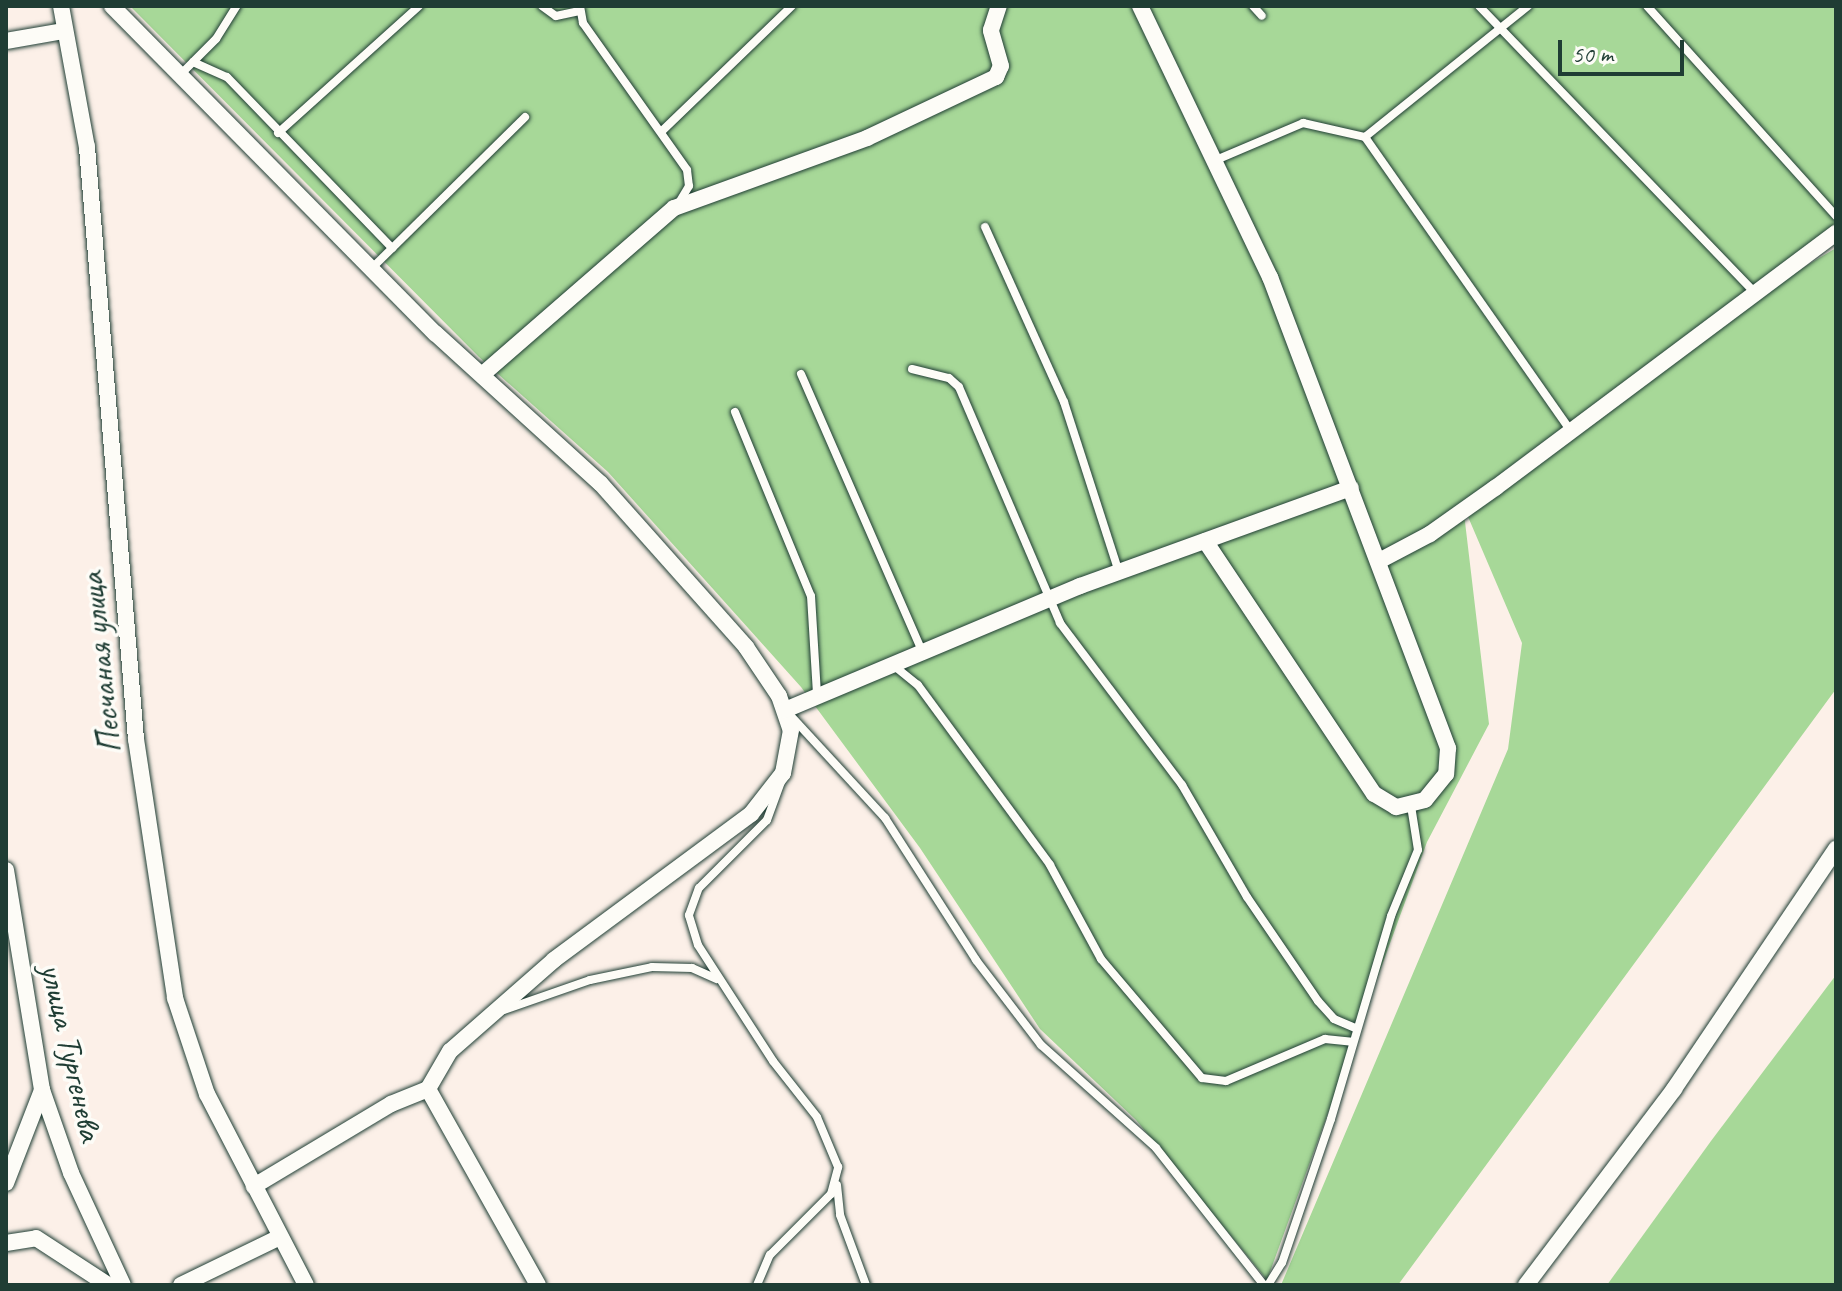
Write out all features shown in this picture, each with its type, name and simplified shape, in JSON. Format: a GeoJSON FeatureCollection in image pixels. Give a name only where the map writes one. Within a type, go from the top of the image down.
{"type":"FeatureCollection","features":[{"type":"Feature","properties":{"kind":"street","name":"Песчаная улица"},"geometry":{"type":"LineString","coordinates":[[61,6],[87,147],[136,739],[175,998],[194,1065],[306,1285]]}},
{"type":"Feature","properties":{"kind":"street"},"geometry":{"type":"LineString","coordinates":[[112,6],[372,268],[601,484],[746,647],[785,710],[791,752],[783,773],[751,814],[587,934],[450,1051],[428,1089],[391,1104],[254,1186]]}},
{"type":"Feature","properties":{"kind":"street"},"geometry":{"type":"LineString","coordinates":[[483,374],[674,208],[867,138],[991,81],[1000,72],[991,30],[999,6]]}},
{"type":"Feature","properties":{"kind":"street"},"geometry":{"type":"LineString","coordinates":[[1140,6],[1270,277],[1379,561],[1448,748],[1450,761],[1437,789],[1411,806],[1383,802],[1363,781],[1205,541]]}},
{"type":"Feature","properties":{"kind":"street"},"geometry":{"type":"LineString","coordinates":[[6,41],[64,31]]}},
{"type":"Feature","properties":{"kind":"street"},"geometry":{"type":"LineString","coordinates":[[1379,561],[1430,534],[1571,431],[1753,291],[1796,266],[1836,233]]}},
{"type":"Feature","properties":{"kind":"street"},"geometry":{"type":"LineString","coordinates":[[785,710],[1047,600],[1351,488]]}},
{"type":"Feature","properties":{"kind":"street"},"geometry":{"type":"LineString","coordinates":[[1526,1285],[1674,1089],[1836,849]]}},
{"type":"Feature","properties":{"kind":"street","name":"улица Тургенева"},"geometry":{"type":"LineString","coordinates":[[6,870],[13,969],[42,1090],[71,1173],[123,1285]]}},
{"type":"Feature","properties":{"kind":"street"},"geometry":{"type":"LineString","coordinates":[[428,1089],[538,1285]]}},
{"type":"Feature","properties":{"kind":"street"},"geometry":{"type":"LineString","coordinates":[[6,1183],[42,1090]]}},
{"type":"Feature","properties":{"kind":"street"},"geometry":{"type":"LineString","coordinates":[[181,1285],[280,1237]]}},
{"type":"Feature","properties":{"kind":"street"},"geometry":{"type":"LineString","coordinates":[[6,1243],[36,1238],[108,1285]]}},
{"type":"Feature","properties":{"kind":"lane"},"geometry":{"type":"LineString","coordinates":[[180,75],[237,6]]}},
{"type":"Feature","properties":{"kind":"lane"},"geometry":{"type":"LineString","coordinates":[[278,133],[419,6]]}},
{"type":"Feature","properties":{"kind":"lane"},"geometry":{"type":"LineString","coordinates":[[542,6],[556,16],[579,9],[662,131],[689,177],[686,194],[674,208]]}},
{"type":"Feature","properties":{"kind":"lane"},"geometry":{"type":"LineString","coordinates":[[662,131],[792,6]]}},
{"type":"Feature","properties":{"kind":"lane"},"geometry":{"type":"LineString","coordinates":[[1253,6],[1262,16]]}},
{"type":"Feature","properties":{"kind":"lane"},"geometry":{"type":"LineString","coordinates":[[1479,6],[1753,291]]}},
{"type":"Feature","properties":{"kind":"lane"},"geometry":{"type":"LineString","coordinates":[[1365,137],[1528,6]]}},
{"type":"Feature","properties":{"kind":"lane"},"geometry":{"type":"LineString","coordinates":[[1647,6],[1836,216]]}},
{"type":"Feature","properties":{"kind":"lane"},"geometry":{"type":"LineString","coordinates":[[193,62],[227,77],[392,248]]}},
{"type":"Feature","properties":{"kind":"lane"},"geometry":{"type":"LineString","coordinates":[[372,268],[525,117]]}},
{"type":"Feature","properties":{"kind":"lane"},"geometry":{"type":"LineString","coordinates":[[1216,160],[1303,123],[1365,137],[1571,431]]}},
{"type":"Feature","properties":{"kind":"lane"},"geometry":{"type":"LineString","coordinates":[[985,227],[1064,402],[1119,573]]}},
{"type":"Feature","properties":{"kind":"lane"},"geometry":{"type":"LineString","coordinates":[[912,369],[949,378],[959,387],[1047,600],[1182,785],[1251,904],[1326,1012],[1355,1028]]}},
{"type":"Feature","properties":{"kind":"lane"},"geometry":{"type":"LineString","coordinates":[[801,374],[922,651]]}},
{"type":"Feature","properties":{"kind":"lane"},"geometry":{"type":"LineString","coordinates":[[735,412],[811,596],[817,696]]}},
{"type":"Feature","properties":{"kind":"lane"},"geometry":{"type":"LineString","coordinates":[[892,664],[918,685],[1050,865],[1101,959],[1202,1078],[1226,1081],[1331,1038],[1352,1042]]}},
{"type":"Feature","properties":{"kind":"lane"},"geometry":{"type":"LineString","coordinates":[[785,710],[885,818],[968,947],[1041,1045],[1156,1148],[1266,1285],[1297,1220],[1355,1028],[1418,850],[1411,806]]}},
{"type":"Feature","properties":{"kind":"lane"},"geometry":{"type":"LineString","coordinates":[[783,773],[767,820],[699,888],[690,906],[694,937],[817,1117],[836,1154],[838,1205],[866,1285]]}},
{"type":"Feature","properties":{"kind":"lane"},"geometry":{"type":"LineString","coordinates":[[494,1014],[590,980],[652,967],[692,968],[722,981]]}},
{"type":"Feature","properties":{"kind":"lane"},"geometry":{"type":"LineString","coordinates":[[1331,1038],[1338,1020]]}},
{"type":"Feature","properties":{"kind":"lane"},"geometry":{"type":"LineString","coordinates":[[757,1285],[770,1255],[818,1210],[837,1181]]}},
{"type":"Feature","properties":{"kind":"green space"},"geometry":{"type":"Polygon","coordinates":[[[130,6],[1836,6],[1836,226],[1508,468],[1735,308],[1836,248],[1836,689],[1398,1285],[1281,1285],[1508,749],[1522,643],[1463,505],[1489,724],[1427,842],[1267,1280],[1136,1120],[1040,1029],[920,848],[801,687],[608,472],[479,357],[130,6]]]}},
{"type":"Feature","properties":{"kind":"green space"},"geometry":{"type":"Polygon","coordinates":[[[1836,975],[1836,1285],[1607,1285],[1711,1141],[1836,975]]]}}]}
